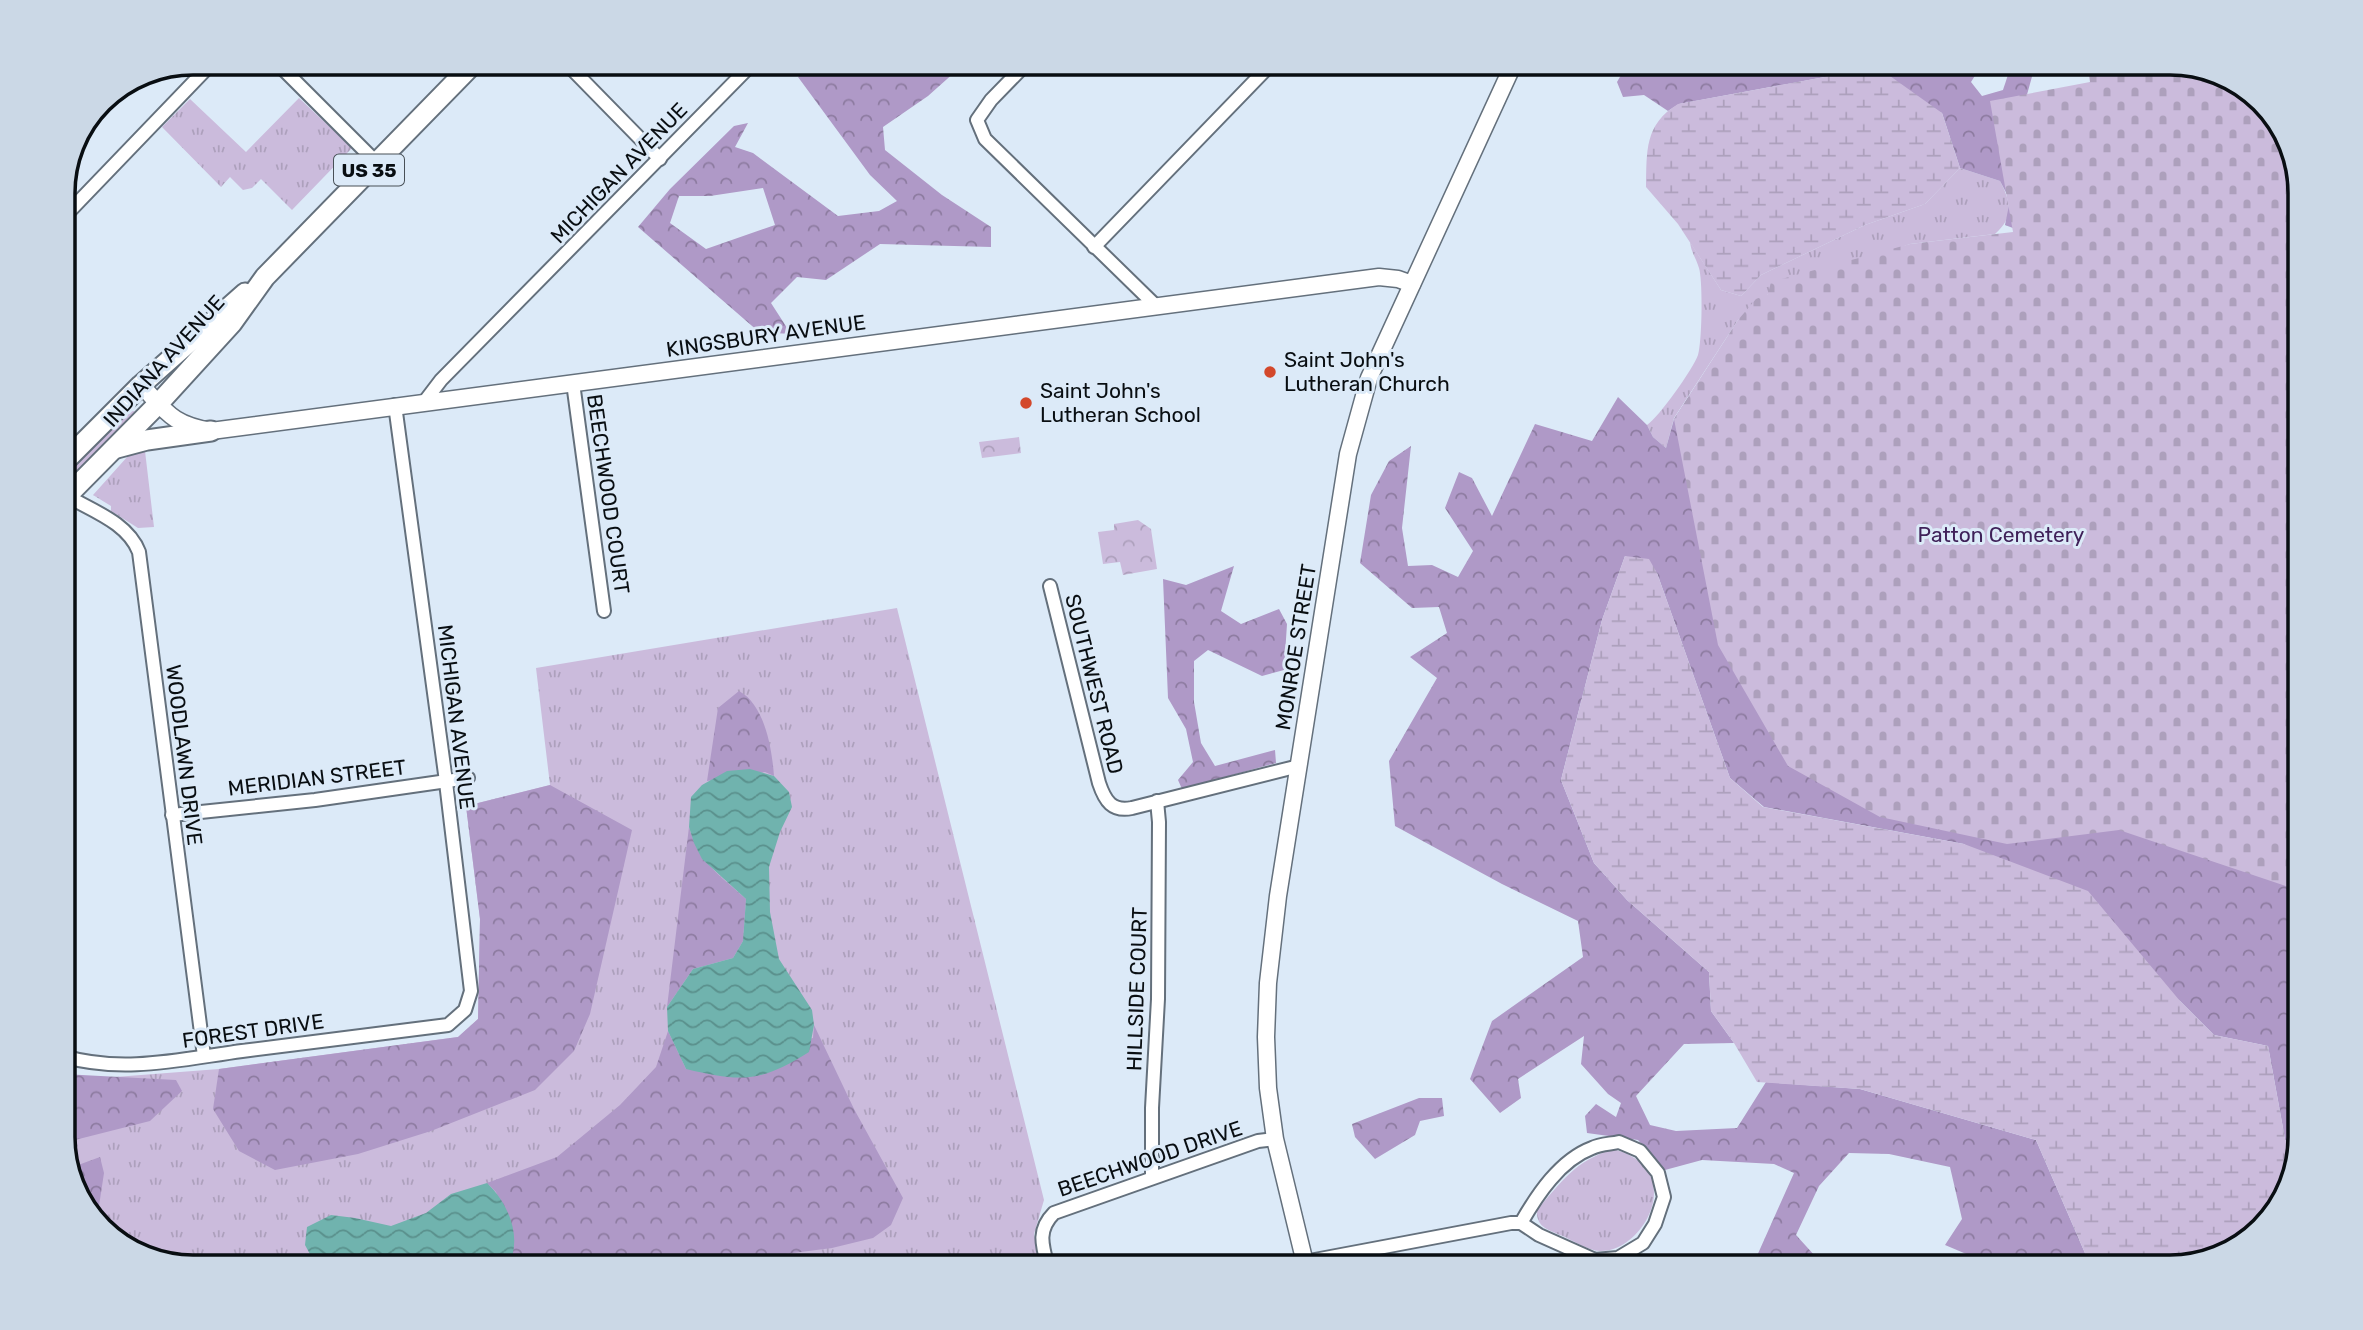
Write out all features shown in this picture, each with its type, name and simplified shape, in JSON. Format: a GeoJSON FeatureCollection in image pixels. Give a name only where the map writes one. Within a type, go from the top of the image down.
{"type":"FeatureCollection","features":[{"type":"Feature","properties":{"kind":"main road","name":"INDIANA AVENUE"},"geometry":{"type":"LineString","coordinates":[[76,450],[141,385],[223,310],[265,277],[462,75]]}},
{"type":"Feature","properties":{"kind":"main road","name":"INDIANA AVENUE"},"geometry":{"type":"LineString","coordinates":[[76,487],[116,449],[232,323],[265,277]]}},
{"type":"Feature","properties":{"kind":"main road"},"geometry":{"type":"LineString","coordinates":[[116,449],[147,440],[211,431]]}},
{"type":"Feature","properties":{"kind":"street"},"geometry":{"type":"LineString","coordinates":[[76,204],[200,75]]}},
{"type":"Feature","properties":{"kind":"street"},"geometry":{"type":"LineString","coordinates":[[289,75],[376,162]]}},
{"type":"Feature","properties":{"kind":"street"},"geometry":{"type":"LineString","coordinates":[[578,75],[660,159]]}},
{"type":"Feature","properties":{"kind":"street","name":"MICHIGAN AVENUE"},"geometry":{"type":"LineString","coordinates":[[425,401],[441,380],[742,75]]}},
{"type":"Feature","properties":{"kind":"street"},"geometry":{"type":"LineString","coordinates":[[1015,75],[991,100],[977,120],[985,139],[1155,305]]}},
{"type":"Feature","properties":{"kind":"street"},"geometry":{"type":"LineString","coordinates":[[1094,247],[1260,75]]}},
{"type":"Feature","properties":{"kind":"street","name":"MONROE STREET"},"geometry":{"type":"LineString","coordinates":[[1303,1255],[1275,1139],[1268,1088],[1268,983],[1348,454],[1369,378],[1508,75]]}},
{"type":"Feature","properties":{"kind":"street","name":"KINGSBURY AVENUE"},"geometry":{"type":"LineString","coordinates":[[141,385],[174,419],[188,427],[211,431],[1379,277],[1412,284]]}},
{"type":"Feature","properties":{"kind":"street","name":"BEECHWOOD COURT"},"geometry":{"type":"LineString","coordinates":[[573,383],[604,611]]}},
{"type":"Feature","properties":{"kind":"street","name":"MICHIGAN AVENUE"},"geometry":{"type":"LineString","coordinates":[[396,405],[471,990],[465,1010],[448,1025]]}},
{"type":"Feature","properties":{"kind":"street","name":"WOODLAWN DRIVE"},"geometry":{"type":"LineString","coordinates":[[76,503],[127,531],[135,540],[139,552],[204,1056]]}},
{"type":"Feature","properties":{"kind":"street","name":"SOUTHWEST ROAD"},"geometry":{"type":"LineString","coordinates":[[1050,586],[1103,795],[1112,807],[1125,809],[1157,802],[1299,766]]}},
{"type":"Feature","properties":{"kind":"street","name":"MERIDIAN STREET"},"geometry":{"type":"LineString","coordinates":[[172,816],[315,800],[468,778]]}},
{"type":"Feature","properties":{"kind":"street","name":"HILLSIDE COURT"},"geometry":{"type":"LineString","coordinates":[[1153,1177],[1152,1108],[1158,985],[1157,802]]}},
{"type":"Feature","properties":{"kind":"street","name":"FOREST DRIVE"},"geometry":{"type":"LineString","coordinates":[[76,1060],[112,1066],[151,1063],[448,1025]]}},
{"type":"Feature","properties":{"kind":"street","name":"BEECHWOOD DRIVE"},"geometry":{"type":"LineString","coordinates":[[1046,1255],[1042,1234],[1046,1222],[1054,1213],[1258,1141],[1275,1139]]}},
{"type":"Feature","properties":{"kind":"street"},"geometry":{"type":"LineString","coordinates":[[1521,1223],[1538,1194],[1575,1156],[1593,1147],[1619,1142],[1640,1151],[1658,1173],[1664,1198],[1655,1224],[1643,1243],[1623,1255]]}},
{"type":"Feature","properties":{"kind":"street"},"geometry":{"type":"LineString","coordinates":[[1350,1255],[1511,1223],[1521,1223],[1539,1235],[1584,1255]]}},
{"type":"Feature","properties":{"kind":"green space"},"geometry":{"type":"Polygon","coordinates":[[[952,75],[928,96],[883,127],[885,150],[942,195],[991,227],[991,247],[880,244],[826,280],[797,277],[771,303],[791,334],[759,332],[638,227],[670,189],[734,126],[748,123],[735,147],[753,153],[838,216],[879,211],[897,201],[870,175],[798,77],[952,75]],[[763,188],[710,196],[679,196],[670,223],[706,249],[775,225],[763,188]]]}},
{"type":"Feature","properties":{"kind":"green space"},"geometry":{"type":"Polygon","coordinates":[[[1621,75],[1836,75],[1679,104],[1668,111],[1644,95],[1623,97],[1617,82],[1621,75]]]}},
{"type":"Feature","properties":{"kind":"green space"},"geometry":{"type":"Polygon","coordinates":[[[1836,75],[1889,75],[1942,113],[1960,168],[1925,204],[1865,225],[1761,275],[1741,296],[1721,290],[1678,224],[1646,187],[1648,150],[1653,130],[1667,112],[1678,104],[1836,75]]]}},
{"type":"Feature","properties":{"kind":"green space"},"geometry":{"type":"Polygon","coordinates":[[[1844,75],[1975,75],[1971,82],[1982,96],[2003,90],[2008,75],[2032,75],[2023,109],[2026,233],[2005,225],[2010,200],[2000,181],[1960,168],[1942,113],[1844,75]]]}},
{"type":"Feature","properties":{"kind":"green space","name":"Patton Cemetery"},"geometry":{"type":"Polygon","coordinates":[[[2089,75],[2170,75],[2215,84],[2242,100],[2263,121],[2279,148],[2284,163],[2287,185],[2288,887],[2119,830],[2007,844],[1880,817],[1788,766],[1718,645],[1674,419],[1738,320],[1756,299],[1768,294],[1771,282],[1910,244],[2013,232],[1990,101],[2090,82],[2089,75]]]}},
{"type":"Feature","properties":{"kind":"green space"},"geometry":{"type":"Polygon","coordinates":[[[299,98],[352,148],[292,210],[261,179],[252,188],[243,190],[230,177],[221,187],[162,127],[190,99],[246,152],[299,98]]]}},
{"type":"Feature","properties":{"kind":"green space"},"geometry":{"type":"Polygon","coordinates":[[[1960,168],[2000,181],[2009,209],[2005,222],[1995,234],[1910,244],[1768,294],[1738,320],[1674,418],[1666,448],[1653,437],[1647,425],[1683,381],[1698,355],[1702,312],[1700,275],[1690,242],[1721,290],[1741,296],[1761,275],[1865,225],[1925,204],[1960,168]]]}},
{"type":"Feature","properties":{"kind":"green space"},"geometry":{"type":"Polygon","coordinates":[[[1730,334],[2288,852],[2287,1145],[2268,1046],[2214,1035],[2180,1001],[1964,844],[1764,807],[1730,778],[1657,573],[1625,556],[1602,620],[1561,780],[1594,863],[1627,900],[1709,972],[1711,1011],[1734,1043],[1684,1044],[1636,1096],[1650,1125],[1676,1131],[1737,1128],[1766,1082],[1860,1089],[2036,1140],[2086,1255],[1969,1255],[1945,1245],[1962,1219],[1950,1167],[1889,1154],[1849,1153],[1819,1186],[1796,1235],[1814,1255],[1757,1255],[1794,1173],[1774,1164],[1702,1160],[1665,1170],[1638,1140],[1587,1133],[1585,1116],[1596,1104],[1616,1117],[1621,1103],[1608,1094],[1581,1064],[1584,1036],[1518,1079],[1521,1098],[1500,1113],[1470,1079],[1492,1021],[1583,957],[1578,921],[1502,884],[1395,826],[1389,761],[1437,678],[1410,657],[1447,633],[1439,607],[1412,608],[1360,563],[1371,495],[1389,461],[1411,446],[1402,528],[1408,566],[1432,565],[1458,577],[1473,551],[1445,508],[1459,472],[1472,478],[1492,516],[1535,424],[1592,441],[1618,397],[1666,448],[1674,419],[1730,334]]]}},
{"type":"Feature","properties":{"kind":"green space"},"geometry":{"type":"Polygon","coordinates":[[[134,411],[136,415],[76,478],[76,463],[125,412],[134,411]]]}},
{"type":"Feature","properties":{"kind":"green space"},"geometry":{"type":"Polygon","coordinates":[[[1019,437],[1021,453],[982,458],[979,442],[1019,437]]]}},
{"type":"Feature","properties":{"kind":"green space"},"geometry":{"type":"Polygon","coordinates":[[[143,449],[154,527],[138,528],[111,511],[111,506],[93,495],[128,456],[143,449]]]}},
{"type":"Feature","properties":{"kind":"green space"},"geometry":{"type":"Polygon","coordinates":[[[1138,520],[1151,529],[1157,569],[1123,575],[1120,562],[1103,564],[1098,532],[1114,530],[1114,524],[1138,520]]]}},
{"type":"Feature","properties":{"kind":"green space"},"geometry":{"type":"Polygon","coordinates":[[[1625,556],[1649,559],[1657,573],[1730,778],[1763,807],[1964,844],[2088,891],[2180,1001],[2214,1035],[2268,1046],[2287,1145],[2279,1182],[2263,1209],[2229,1239],[2200,1251],[2170,1255],[2086,1255],[2036,1140],[1860,1089],[1757,1082],[1711,1011],[1709,972],[1627,900],[1594,863],[1561,780],[1602,620],[1625,556]]]}},
{"type":"Feature","properties":{"kind":"green space"},"geometry":{"type":"Polygon","coordinates":[[[1234,566],[1221,611],[1241,624],[1279,609],[1287,624],[1284,670],[1262,676],[1208,650],[1194,661],[1194,702],[1201,743],[1215,766],[1275,750],[1276,763],[1182,789],[1178,780],[1193,762],[1186,729],[1168,698],[1163,579],[1186,585],[1234,566]]]}},
{"type":"Feature","properties":{"kind":"green space"},"geometry":{"type":"Polygon","coordinates":[[[897,608],[1044,1200],[1034,1234],[1038,1255],[193,1255],[148,1246],[121,1230],[100,1209],[91,1196],[78,1160],[76,1080],[219,1069],[458,1037],[478,1019],[480,919],[466,806],[550,785],[536,668],[897,608]]]}},
{"type":"Feature","properties":{"kind":"green space"},"geometry":{"type":"Polygon","coordinates":[[[739,691],[755,706],[766,729],[774,776],[765,772],[707,781],[718,708],[739,691]]]}},
{"type":"Feature","properties":{"kind":"green space"},"geometry":{"type":"Polygon","coordinates":[[[550,785],[632,830],[590,1014],[574,1051],[535,1090],[431,1131],[358,1154],[275,1170],[239,1151],[213,1109],[219,1069],[458,1037],[478,1019],[480,919],[466,806],[550,785]]]}},
{"type":"Feature","properties":{"kind":"green space"},"geometry":{"type":"Polygon","coordinates":[[[689,827],[698,850],[705,859],[746,899],[743,941],[733,958],[693,969],[667,1007],[689,827]]]}},
{"type":"Feature","properties":{"kind":"green space"},"geometry":{"type":"Polygon","coordinates":[[[814,1025],[854,1109],[903,1198],[891,1225],[873,1238],[832,1248],[777,1255],[512,1255],[496,1192],[487,1183],[557,1157],[620,1105],[656,1067],[668,1031],[686,1069],[813,1038],[814,1025]]]}},
{"type":"Feature","properties":{"kind":"green space"},"geometry":{"type":"Polygon","coordinates":[[[76,1075],[176,1080],[182,1091],[150,1121],[76,1140],[76,1075]]]}},
{"type":"Feature","properties":{"kind":"green space"},"geometry":{"type":"Polygon","coordinates":[[[1419,1098],[1442,1098],[1444,1116],[1420,1121],[1415,1135],[1375,1159],[1355,1137],[1352,1124],[1419,1098]]]}},
{"type":"Feature","properties":{"kind":"green space"},"geometry":{"type":"Polygon","coordinates":[[[1613,1149],[1638,1161],[1652,1180],[1652,1208],[1637,1233],[1626,1243],[1600,1251],[1585,1247],[1543,1226],[1538,1220],[1537,1210],[1562,1181],[1588,1160],[1613,1149]]]}},
{"type":"Feature","properties":{"kind":"green space"},"geometry":{"type":"Polygon","coordinates":[[[100,1157],[104,1173],[99,1207],[91,1196],[79,1165],[100,1157]]]}},
{"type":"Feature","properties":{"kind":"water"},"geometry":{"type":"Polygon","coordinates":[[[750,769],[774,776],[789,792],[792,807],[780,832],[769,867],[770,912],[779,959],[812,1010],[814,1025],[809,1052],[777,1070],[736,1078],[686,1069],[668,1031],[667,1007],[693,969],[733,958],[743,941],[746,899],[702,859],[689,827],[691,797],[702,785],[727,771],[750,769]]]}},
{"type":"Feature","properties":{"kind":"water"},"geometry":{"type":"Polygon","coordinates":[[[487,1183],[502,1201],[511,1222],[514,1233],[512,1255],[310,1255],[305,1245],[307,1227],[331,1215],[391,1226],[426,1213],[451,1194],[487,1183]]]}},
{"type":"Feature","properties":{"kind":"place","name":"Saint John's Lutheran Church"},"geometry":{"type":"Point","coordinates":[1270,372]}},
{"type":"Feature","properties":{"kind":"place","name":"Saint John's Lutheran School"},"geometry":{"type":"Point","coordinates":[1026,403]}}]}
